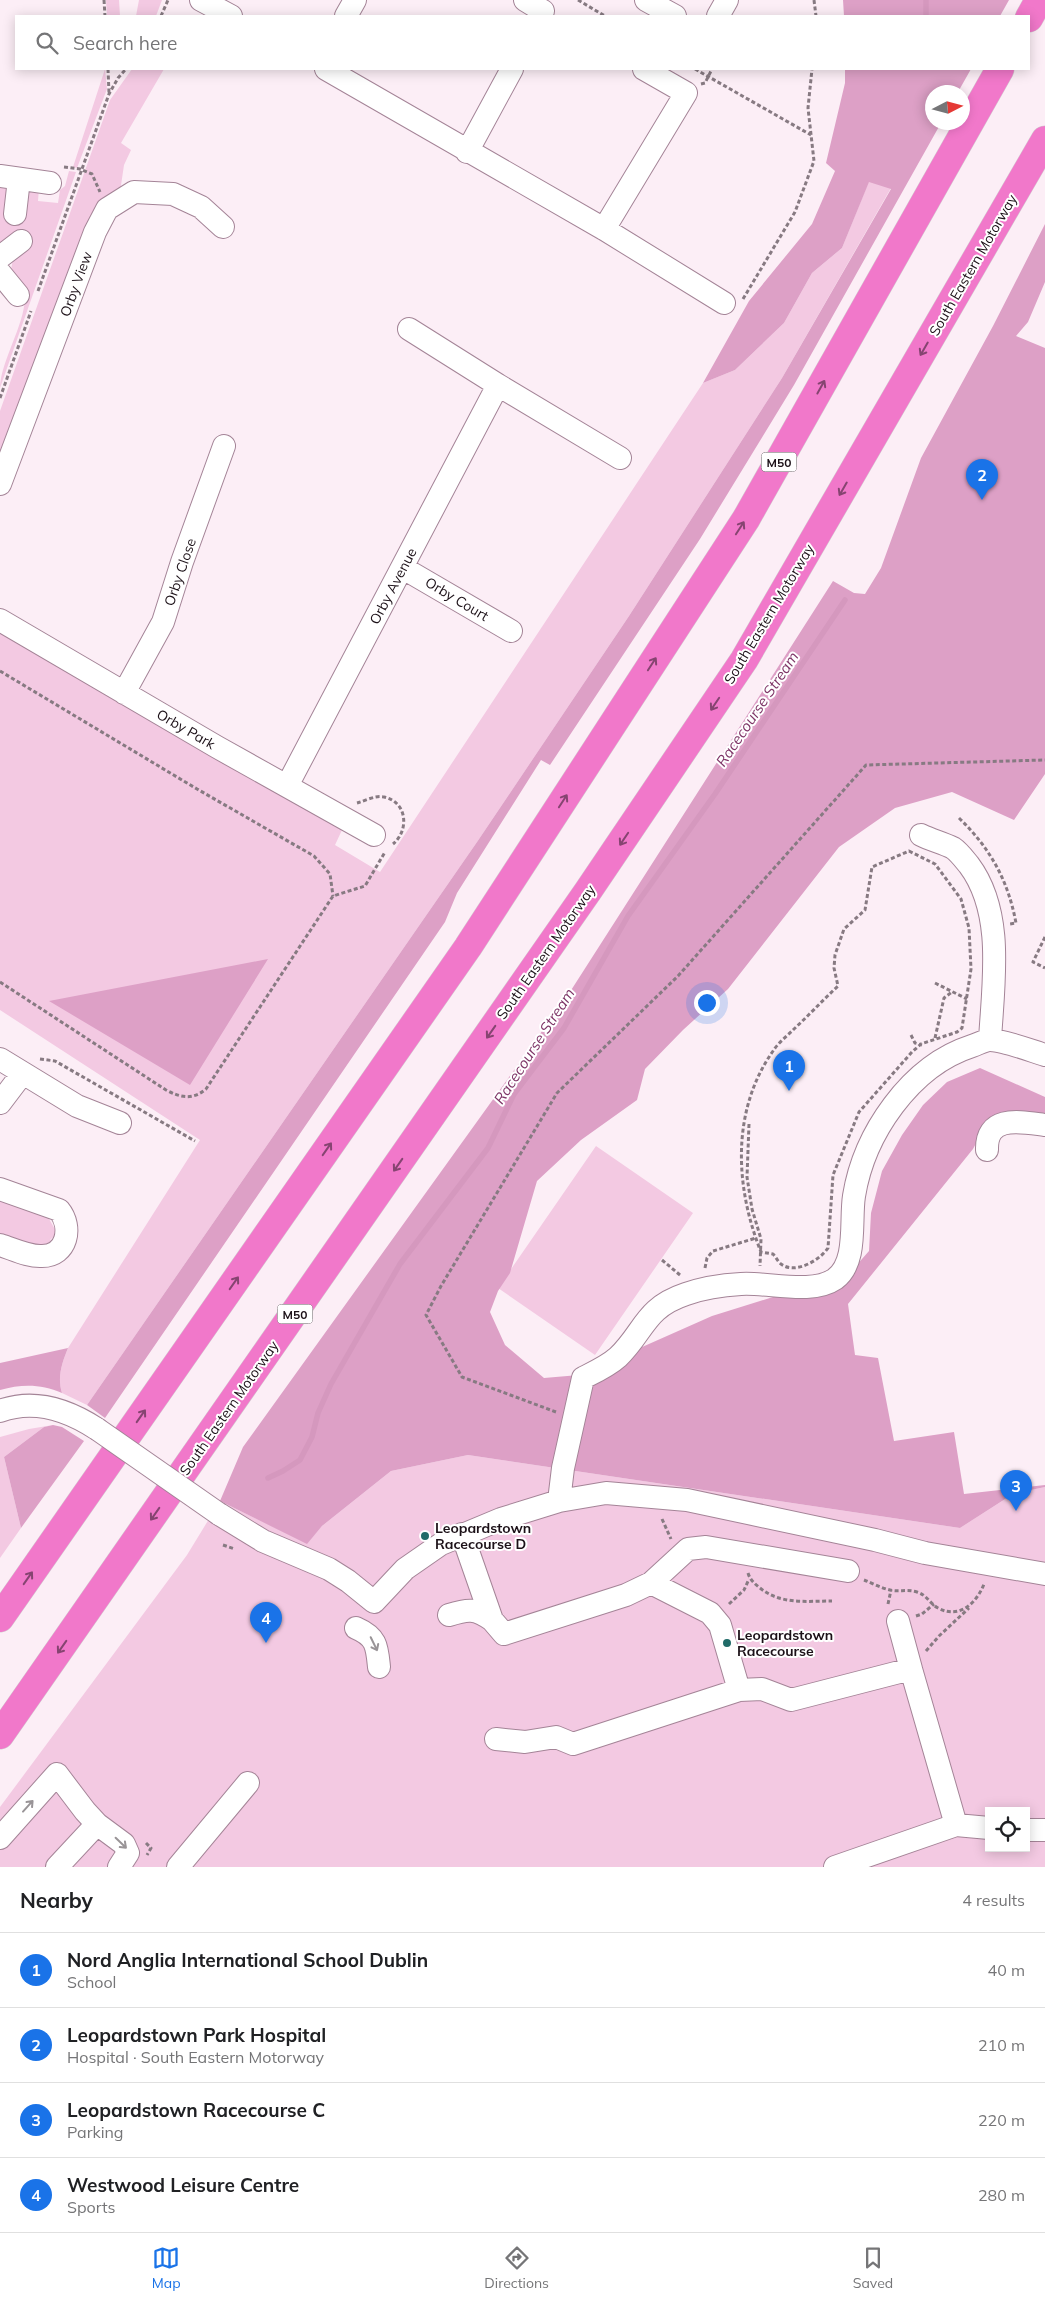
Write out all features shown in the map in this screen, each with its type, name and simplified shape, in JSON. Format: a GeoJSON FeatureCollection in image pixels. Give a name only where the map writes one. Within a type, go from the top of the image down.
{"type":"FeatureCollection","features":[{"type":"Feature","properties":{"kind":"highway"},"geometry":{"type":"LineString","coordinates":[[1030,16],[1039,0]]}},
{"type":"Feature","properties":{"kind":"highway","name":"M50"},"geometry":{"type":"LineString","coordinates":[[0,1618],[468,947],[746,519],[999,70]]}},
{"type":"Feature","properties":{"kind":"highway","name":"South Eastern Motorway"},"geometry":{"type":"LineString","coordinates":[[0,1735],[583,900],[744,660],[1045,140]]}},
{"type":"Feature","properties":{"kind":"street"},"geometry":{"type":"LineString","coordinates":[[201,0],[228,15]]}},
{"type":"Feature","properties":{"kind":"street"},"geometry":{"type":"LineString","coordinates":[[347,15],[355,0]]}},
{"type":"Feature","properties":{"kind":"street"},"geometry":{"type":"LineString","coordinates":[[646,0],[673,15]]}},
{"type":"Feature","properties":{"kind":"street"},"geometry":{"type":"LineString","coordinates":[[719,15],[727,0]]}},
{"type":"Feature","properties":{"kind":"street"},"geometry":{"type":"LineString","coordinates":[[328,70],[467,152],[604,229],[724,303]]}},
{"type":"Feature","properties":{"kind":"street"},"geometry":{"type":"LineString","coordinates":[[467,152],[511,70]]}},
{"type":"Feature","properties":{"kind":"street"},"geometry":{"type":"LineString","coordinates":[[604,229],[686,93],[646,70]]}},
{"type":"Feature","properties":{"kind":"street"},"geometry":{"type":"LineString","coordinates":[[15,214],[10,177],[57,175]]}},
{"type":"Feature","properties":{"kind":"street"},"geometry":{"type":"LineString","coordinates":[[107,209],[134,192],[173,194],[201,207],[223,227]]}},
{"type":"Feature","properties":{"kind":"street","name":"Orby View"},"geometry":{"type":"LineString","coordinates":[[0,484],[95,232],[107,209]]}},
{"type":"Feature","properties":{"kind":"street"},"geometry":{"type":"LineString","coordinates":[[0,257],[21,241]]}},
{"type":"Feature","properties":{"kind":"street"},"geometry":{"type":"LineString","coordinates":[[0,273],[30,296]]}},
{"type":"Feature","properties":{"kind":"street"},"geometry":{"type":"LineString","coordinates":[[408,329],[620,458]]}},
{"type":"Feature","properties":{"kind":"street","name":"Orby Avenue"},"geometry":{"type":"LineString","coordinates":[[287,786],[498,385]]}},
{"type":"Feature","properties":{"kind":"street","name":"Orby Close"},"geometry":{"type":"LineString","coordinates":[[124,692],[163,622],[182,562],[224,446]]}},
{"type":"Feature","properties":{"kind":"street","name":"Orby Court"},"geometry":{"type":"LineString","coordinates":[[403,568],[511,631]]}},
{"type":"Feature","properties":{"kind":"street","name":"Orby Park"},"geometry":{"type":"LineString","coordinates":[[0,620],[374,835]]}},
{"type":"Feature","properties":{"kind":"street"},"geometry":{"type":"LineString","coordinates":[[921,836],[954,848],[972,869],[984,892],[989,909],[994,948],[990,1040]]}},
{"type":"Feature","properties":{"kind":"street"},"geometry":{"type":"LineString","coordinates":[[559,1501],[563,1468],[583,1378],[610,1364],[651,1314],[667,1302],[685,1294],[704,1289],[742,1284],[808,1286],[826,1282],[838,1275],[849,1254],[857,1182],[866,1154],[883,1122],[914,1083],[938,1062],[963,1049],[990,1040],[1045,1055]]}},
{"type":"Feature","properties":{"kind":"street"},"geometry":{"type":"LineString","coordinates":[[0,1058],[28,1066],[77,1106],[120,1123]]}},
{"type":"Feature","properties":{"kind":"street"},"geometry":{"type":"LineString","coordinates":[[1,1101],[28,1066]]}},
{"type":"Feature","properties":{"kind":"street"},"geometry":{"type":"LineString","coordinates":[[987,1150],[987,1141],[998,1125],[1006,1122],[1045,1125]]}},
{"type":"Feature","properties":{"kind":"street"},"geometry":{"type":"LineString","coordinates":[[0,1189],[59,1210],[65,1217],[67,1225],[64,1244],[56,1252],[48,1256],[40,1257],[0,1245]]}},
{"type":"Feature","properties":{"kind":"street"},"geometry":{"type":"LineString","coordinates":[[0,1411],[26,1405],[42,1406],[58,1409],[79,1417],[219,1514],[263,1541],[329,1569],[348,1581],[374,1602],[393,1580],[420,1557],[462,1534],[501,1519],[559,1501],[606,1492],[687,1500],[875,1540],[925,1553],[1045,1574]]}},
{"type":"Feature","properties":{"kind":"street"},"geometry":{"type":"LineString","coordinates":[[462,1534],[492,1620]]}},
{"type":"Feature","properties":{"kind":"street"},"geometry":{"type":"LineString","coordinates":[[449,1615],[466,1610],[481,1613],[492,1620],[504,1634],[626,1595],[651,1583],[688,1549],[706,1548],[848,1572]]}},
{"type":"Feature","properties":{"kind":"street"},"geometry":{"type":"LineString","coordinates":[[651,1583],[710,1614],[720,1625],[739,1690]]}},
{"type":"Feature","properties":{"kind":"street"},"geometry":{"type":"LineString","coordinates":[[893,1612],[956,1825]]}},
{"type":"Feature","properties":{"kind":"street"},"geometry":{"type":"LineString","coordinates":[[356,1628],[368,1633],[377,1647],[378,1667]]}},
{"type":"Feature","properties":{"kind":"street"},"geometry":{"type":"LineString","coordinates":[[496,1739],[525,1742],[556,1737],[572,1744],[739,1690],[762,1689],[791,1700],[911,1669]]}},
{"type":"Feature","properties":{"kind":"street"},"geometry":{"type":"LineString","coordinates":[[0,1838],[56,1774],[97,1824],[127,1848],[126,1858],[119,1867]]}},
{"type":"Feature","properties":{"kind":"street"},"geometry":{"type":"LineString","coordinates":[[178,1867],[248,1783]]}},
{"type":"Feature","properties":{"kind":"street"},"geometry":{"type":"LineString","coordinates":[[57,1867],[97,1824]]}},
{"type":"Feature","properties":{"kind":"street"},"geometry":{"type":"LineString","coordinates":[[835,1867],[956,1825],[985,1828]]}},
{"type":"Feature","properties":{"kind":"street"},"geometry":{"type":"LineString","coordinates":[[1030,1830],[1045,1830]]}},
{"type":"Feature","properties":{"kind":"path"},"geometry":{"type":"LineString","coordinates":[[104,0],[105,15]]}},
{"type":"Feature","properties":{"kind":"path"},"geometry":{"type":"LineString","coordinates":[[160,15],[168,0]]}},
{"type":"Feature","properties":{"kind":"path"},"geometry":{"type":"LineString","coordinates":[[578,0],[603,15]]}},
{"type":"Feature","properties":{"kind":"path"},"geometry":{"type":"LineString","coordinates":[[814,0],[816,15]]}},
{"type":"Feature","properties":{"kind":"path"},"geometry":{"type":"LineString","coordinates":[[108,70],[109,94]]}},
{"type":"Feature","properties":{"kind":"path"},"geometry":{"type":"LineString","coordinates":[[0,398],[30,296],[109,94],[125,70]]}},
{"type":"Feature","properties":{"kind":"path"},"geometry":{"type":"LineString","coordinates":[[697,70],[811,135]]}},
{"type":"Feature","properties":{"kind":"path"},"geometry":{"type":"LineString","coordinates":[[724,303],[745,298],[795,212],[814,160],[808,108],[812,70]]}},
{"type":"Feature","properties":{"kind":"path"},"geometry":{"type":"LineString","coordinates":[[57,175],[80,169],[92,174],[107,209]]}},
{"type":"Feature","properties":{"kind":"path"},"geometry":{"type":"LineString","coordinates":[[0,671],[197,790],[314,856],[330,874],[333,896],[206,1089],[193,1097],[177,1097],[0,982]]}},
{"type":"Feature","properties":{"kind":"path"},"geometry":{"type":"LineString","coordinates":[[574,1419],[462,1377],[426,1315],[441,1286],[557,1093],[678,976],[866,765],[1045,760]]}},
{"type":"Feature","properties":{"kind":"path"},"geometry":{"type":"LineString","coordinates":[[333,896],[362,888],[369,883],[386,851],[398,840],[403,831],[404,823],[401,809],[389,799],[378,797],[354,803]]}},
{"type":"Feature","properties":{"kind":"path"},"geometry":{"type":"LineString","coordinates":[[909,851],[935,864],[961,899],[967,918],[970,940],[970,985],[962,1028],[957,1032],[921,1044],[859,1112],[833,1175],[828,1248],[825,1253],[802,1267],[785,1266],[780,1264],[773,1254],[761,1252],[742,1184],[742,1144],[748,1103],[754,1084],[774,1049],[838,986],[834,968],[835,955],[844,929],[865,910],[872,867],[909,851]]}},
{"type":"Feature","properties":{"kind":"path"},"geometry":{"type":"LineString","coordinates":[[1045,937],[1033,962],[1045,968]]}},
{"type":"Feature","properties":{"kind":"path"},"geometry":{"type":"LineString","coordinates":[[935,983],[967,999]]}},
{"type":"Feature","properties":{"kind":"path"},"geometry":{"type":"LineString","coordinates":[[935,1039],[944,998],[952,992]]}},
{"type":"Feature","properties":{"kind":"path"},"geometry":{"type":"LineString","coordinates":[[28,1066],[55,1061],[195,1141]]}},
{"type":"Feature","properties":{"kind":"path"},"geometry":{"type":"LineString","coordinates":[[750,1124],[747,1177],[752,1209],[760,1234],[759,1284]]}},
{"type":"Feature","properties":{"kind":"path"},"geometry":{"type":"LineString","coordinates":[[727,1286],[705,1269],[707,1258],[713,1251],[756,1238]]}},
{"type":"Feature","properties":{"kind":"path"},"geometry":{"type":"LineString","coordinates":[[662,1260],[680,1275]]}},
{"type":"Feature","properties":{"kind":"path"},"geometry":{"type":"LineString","coordinates":[[710,1614],[738,1597],[749,1582],[743,1554]]}},
{"type":"Feature","properties":{"kind":"path"},"geometry":{"type":"LineString","coordinates":[[848,1572],[891,1590],[906,1589],[920,1593],[937,1608],[946,1611],[956,1611],[972,1605]]}},
{"type":"Feature","properties":{"kind":"path"},"geometry":{"type":"LineString","coordinates":[[749,1578],[766,1593],[777,1598],[800,1602],[832,1601]]}},
{"type":"Feature","properties":{"kind":"path"},"geometry":{"type":"LineString","coordinates":[[911,1669],[939,1636],[972,1605],[980,1595],[984,1584]]}},
{"type":"Feature","properties":{"kind":"path"},"geometry":{"type":"LineString","coordinates":[[891,1590],[893,1612]]}},
{"type":"Feature","properties":{"kind":"shaded area"},"geometry":{"type":"Polygon","coordinates":[[[106,0],[119,0],[120,15],[107,15],[106,0]]]}},
{"type":"Feature","properties":{"kind":"shaded area"},"geometry":{"type":"Polygon","coordinates":[[[139,0],[162,0],[156,15],[136,15],[139,0]]]}},
{"type":"Feature","properties":{"kind":"shaded area"},"geometry":{"type":"Polygon","coordinates":[[[843,0],[1009,0],[1001,15],[844,15],[843,0]]]}},
{"type":"Feature","properties":{"kind":"shaded area"},"geometry":{"type":"Polygon","coordinates":[[[105,70],[107,89],[77,168],[73,167],[105,70]]]}},
{"type":"Feature","properties":{"kind":"shaded area"},"geometry":{"type":"Polygon","coordinates":[[[131,70],[163,70],[121,143],[131,150],[124,165],[120,192],[0,471],[0,411],[110,100],[131,70]]]}},
{"type":"Feature","properties":{"kind":"shaded area"},"geometry":{"type":"Polygon","coordinates":[[[845,70],[970,70],[962,85],[925,85],[925,130],[937,130],[794,385],[700,539],[550,765],[541,760],[457,893],[445,922],[105,1418],[87,1405],[477,842],[629,616],[782,378],[891,189],[869,182],[842,248],[812,273],[784,323],[735,370],[703,383],[749,301],[812,224],[835,171],[826,163],[845,83],[845,70]]]}},
{"type":"Feature","properties":{"kind":"shaded area"},"geometry":{"type":"Polygon","coordinates":[[[69,171],[76,172],[0,388],[1,377],[20,324],[25,300],[22,287],[11,270],[13,259],[0,248],[0,183],[27,194],[30,190],[39,188],[38,201],[58,203],[60,190],[65,186],[69,171]]]}},
{"type":"Feature","properties":{"kind":"shaded area"},"geometry":{"type":"Polygon","coordinates":[[[869,181],[891,188],[782,378],[629,616],[477,842],[87,1405],[62,1393],[60,1376],[68,1348],[200,1140],[0,1010],[0,633],[342,830],[335,845],[380,872],[703,383],[735,370],[784,323],[812,273],[842,248],[869,181]]]}},
{"type":"Feature","properties":{"kind":"shaded area"},"geometry":{"type":"Polygon","coordinates":[[[1045,224],[1045,282],[1028,322],[1016,336],[1045,348],[1045,774],[1014,820],[952,792],[895,808],[839,847],[728,989],[683,1030],[645,1069],[637,1100],[581,1140],[537,1181],[510,1273],[498,1291],[490,1312],[505,1345],[544,1378],[579,1375],[712,1316],[773,1297],[833,1292],[869,1251],[871,1213],[882,1171],[902,1135],[923,1105],[947,1082],[980,1068],[1045,1097],[1045,1116],[989,1119],[973,1149],[848,1304],[855,1355],[878,1358],[894,1441],[954,1432],[964,1494],[1045,1485],[1045,1487],[1013,1494],[960,1528],[468,1455],[391,1471],[322,1526],[307,1544],[220,1501],[243,1447],[568,995],[833,581],[854,593],[865,594],[881,568],[921,458],[993,326],[1045,224]]]}},
{"type":"Feature","properties":{"kind":"shaded area"},"geometry":{"type":"Polygon","coordinates":[[[268,959],[190,1085],[49,1001],[268,959]]]}},
{"type":"Feature","properties":{"kind":"shaded area"},"geometry":{"type":"Polygon","coordinates":[[[596,1146],[693,1213],[595,1355],[498,1288],[596,1146]]]}},
{"type":"Feature","properties":{"kind":"shaded area"},"geometry":{"type":"Polygon","coordinates":[[[0,1195],[48,1217],[57,1233],[50,1240],[54,1245],[45,1249],[0,1235],[0,1195]]]}},
{"type":"Feature","properties":{"kind":"shaded area"},"geometry":{"type":"Polygon","coordinates":[[[68,1348],[60,1376],[62,1393],[47,1388],[31,1386],[0,1390],[0,1363],[68,1348]]]}},
{"type":"Feature","properties":{"kind":"shaded area"},"geometry":{"type":"Polygon","coordinates":[[[53,1425],[44,1427],[4,1457],[21,1528],[0,1558],[0,1437],[29,1429],[53,1425]]]}},
{"type":"Feature","properties":{"kind":"shaded area"},"geometry":{"type":"Polygon","coordinates":[[[53,1425],[62,1427],[84,1441],[21,1528],[4,1457],[44,1427],[53,1425]]]}},
{"type":"Feature","properties":{"kind":"shaded area"},"geometry":{"type":"Polygon","coordinates":[[[468,1455],[960,1528],[1013,1494],[1045,1487],[1045,1867],[0,1867],[0,1807],[187,1555],[220,1501],[307,1543],[322,1526],[391,1471],[468,1455]]]}},
{"type":"Feature","properties":{"kind":"waterway","name":"Racecourse Stream"},"geometry":{"type":"LineString","coordinates":[[926,0],[926,15]]}},
{"type":"Feature","properties":{"kind":"waterway","name":"Racecourse Stream"},"geometry":{"type":"LineString","coordinates":[[268,1478],[300,1460],[312,1437],[318,1413],[331,1384],[400,1264],[488,1148],[514,1094],[564,1028],[628,916],[715,794],[845,600]]}},
{"type":"Feature","properties":{"kind":"place","name":"Leopardstown Park Hospital"},"geometry":{"type":"Point","coordinates":[982,500]}},
{"type":"Feature","properties":{"kind":"place","name":"Nord Anglia International School Dublin"},"geometry":{"type":"Point","coordinates":[789,1091]}},
{"type":"Feature","properties":{"kind":"place","name":"Leopardstown Racecourse C"},"geometry":{"type":"Point","coordinates":[1016,1511]}},
{"type":"Feature","properties":{"kind":"place","name":"Leopardstown Racecourse D"},"geometry":{"type":"Point","coordinates":[425,1536]}},
{"type":"Feature","properties":{"kind":"place","name":"Westwood Leisure Centre"},"geometry":{"type":"Point","coordinates":[266,1643]}},
{"type":"Feature","properties":{"kind":"place","name":"Leopardstown Racecourse"},"geometry":{"type":"Point","coordinates":[727,1643]}}]}
